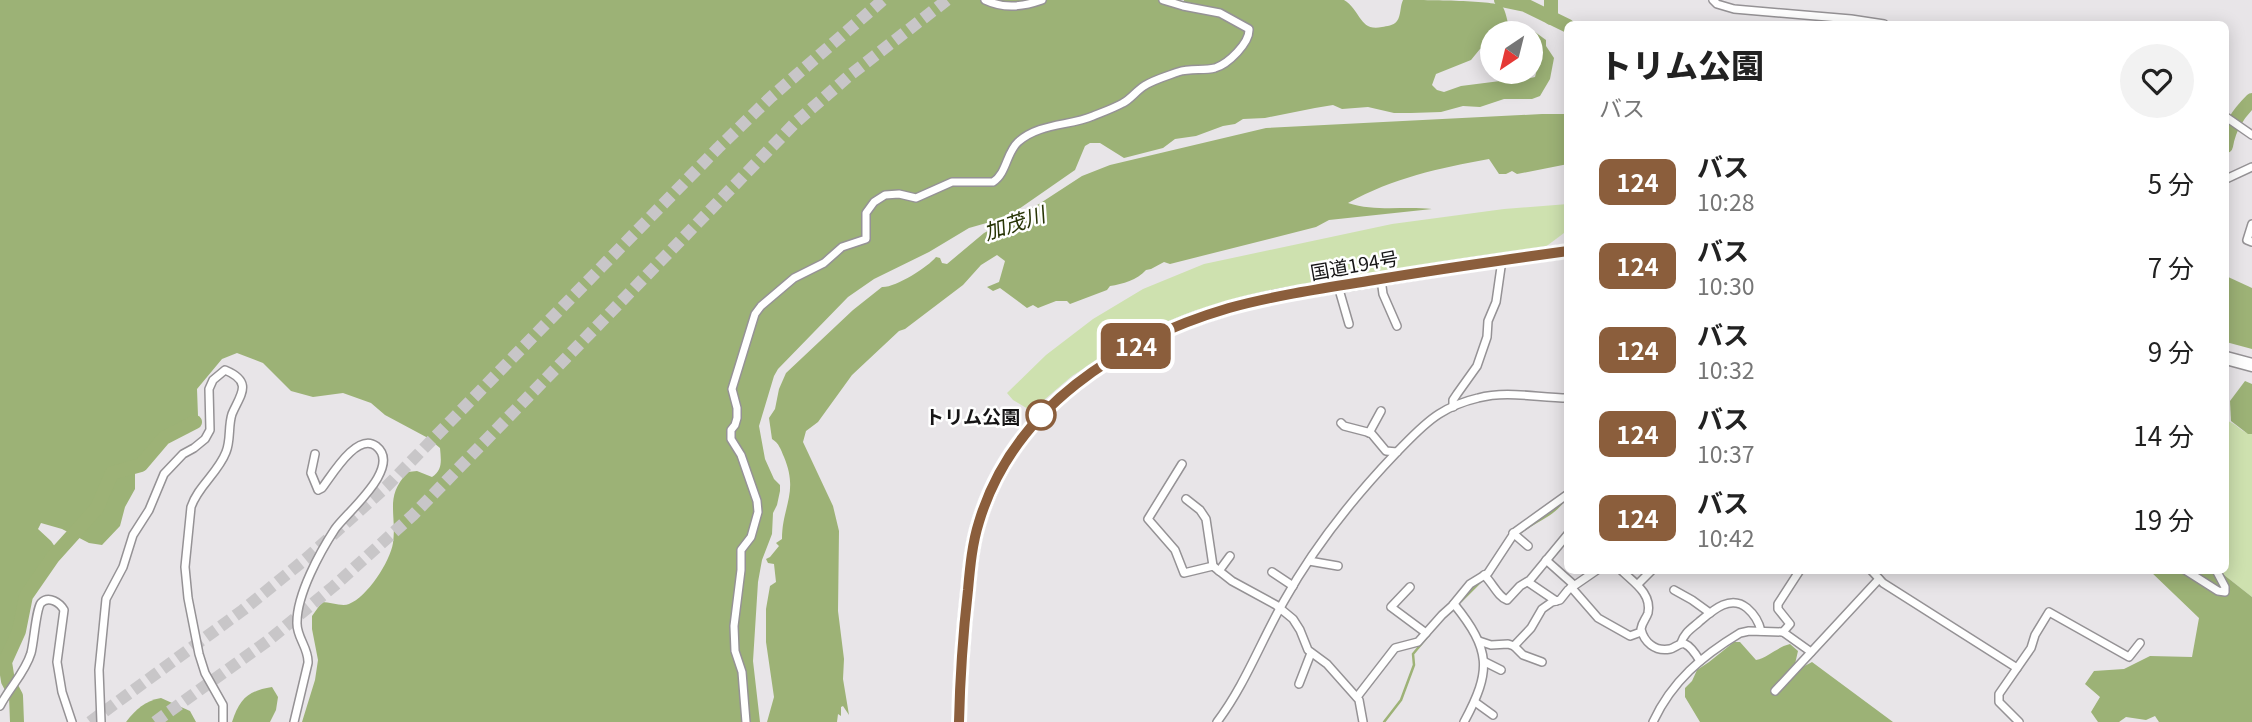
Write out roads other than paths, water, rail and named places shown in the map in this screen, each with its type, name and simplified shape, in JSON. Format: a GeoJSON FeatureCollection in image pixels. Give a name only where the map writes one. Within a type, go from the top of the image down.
{"type":"FeatureCollection","features":[{"type":"Feature","properties":{"kind":"highway","name":"国道194号"},"geometry":{"type":"LineString","coordinates":[[959,722],[964,625],[978,524],[992,488],[1010,455],[1044,412],[1077,381],[1166,331],[1231,307],[1338,286],[1564,252]]}},
{"type":"Feature","properties":{"kind":"highway"},"geometry":{"type":"LineString","coordinates":[[2229,359],[2252,365]]}},
{"type":"Feature","properties":{"kind":"street"},"geometry":{"type":"LineString","coordinates":[[985,0],[1014,7],[1042,0]]}},
{"type":"Feature","properties":{"kind":"street"},"geometry":{"type":"LineString","coordinates":[[746,722],[742,672],[735,651],[734,626],[741,550],[751,537],[758,512],[757,501],[741,455],[732,439],[731,430],[737,418],[732,389],[755,314],[794,278],[824,263],[842,247],[866,239],[866,213],[874,202],[885,195],[899,194],[916,198],[952,182],[993,182],[1001,174],[1009,153],[1026,137],[1049,127],[1092,117],[1125,102],[1148,83],[1179,72],[1220,66],[1240,48],[1249,34],[1249,29],[1220,13],[1163,0]]}},
{"type":"Feature","properties":{"kind":"street"},"geometry":{"type":"LineString","coordinates":[[1713,0],[1717,4],[1734,9],[1864,21]]}},
{"type":"Feature","properties":{"kind":"street"},"geometry":{"type":"LineString","coordinates":[[2229,120],[2252,135]]}},
{"type":"Feature","properties":{"kind":"street"},"geometry":{"type":"LineString","coordinates":[[2229,177],[2252,167]]}},
{"type":"Feature","properties":{"kind":"street"},"geometry":{"type":"LineString","coordinates":[[2252,224],[2247,240],[2252,242]]}},
{"type":"Feature","properties":{"kind":"street"},"geometry":{"type":"LineString","coordinates":[[1453,407],[1453,400],[1477,366],[1487,337],[1488,321],[1496,302],[1502,260]]}},
{"type":"Feature","properties":{"kind":"street"},"geometry":{"type":"LineString","coordinates":[[1381,279],[1383,294],[1397,326]]}},
{"type":"Feature","properties":{"kind":"street"},"geometry":{"type":"LineString","coordinates":[[1338,286],[1349,324]]}},
{"type":"Feature","properties":{"kind":"street"},"geometry":{"type":"LineString","coordinates":[[101,722],[99,670],[106,599],[133,535],[149,510],[164,474],[183,454],[205,439],[210,430],[209,389],[213,380],[225,370],[242,383],[243,395],[231,417],[227,451],[194,498],[185,567],[199,654],[205,673],[223,705],[223,722]]}},
{"type":"Feature","properties":{"kind":"street"},"geometry":{"type":"LineString","coordinates":[[1217,722],[1231,703],[1280,609],[1309,561],[1359,493],[1427,422],[1453,407],[1495,394],[1564,398]]}},
{"type":"Feature","properties":{"kind":"street"},"geometry":{"type":"LineString","coordinates":[[1368,433],[1381,411]]}},
{"type":"Feature","properties":{"kind":"street"},"geometry":{"type":"LineString","coordinates":[[1341,423],[1368,433],[1377,439],[1386,451],[1397,452]]}},
{"type":"Feature","properties":{"kind":"street"},"geometry":{"type":"LineString","coordinates":[[294,722],[309,656],[296,621],[304,589],[319,555],[334,531],[372,488],[383,466],[379,448],[365,443],[353,450],[318,490],[311,473],[315,454]]}},
{"type":"Feature","properties":{"kind":"street"},"geometry":{"type":"LineString","coordinates":[[1182,464],[1148,519],[1175,550],[1184,573],[1216,569],[1230,556]]}},
{"type":"Feature","properties":{"kind":"street"},"geometry":{"type":"LineString","coordinates":[[1357,697],[1395,648],[1418,642],[1470,584],[1484,575],[1513,533],[1564,497]]}},
{"type":"Feature","properties":{"kind":"street"},"geometry":{"type":"LineString","coordinates":[[1186,499],[1200,510],[1206,519],[1216,569],[1232,582],[1280,609],[1298,625],[1304,644],[1311,653],[1326,664],[1357,697],[1363,722]]}},
{"type":"Feature","properties":{"kind":"street"},"geometry":{"type":"LineString","coordinates":[[1513,533],[1528,546]]}},
{"type":"Feature","properties":{"kind":"street"},"geometry":{"type":"LineString","coordinates":[[1484,575],[1492,582],[1501,598],[1507,600],[1520,586],[1528,582],[1564,539]]}},
{"type":"Feature","properties":{"kind":"street"},"geometry":{"type":"LineString","coordinates":[[1546,560],[1598,618],[1630,636],[1642,632]]}},
{"type":"Feature","properties":{"kind":"street"},"geometry":{"type":"LineString","coordinates":[[1309,561],[1338,566]]}},
{"type":"Feature","properties":{"kind":"street"},"geometry":{"type":"LineString","coordinates":[[1272,572],[1293,586]]}},
{"type":"Feature","properties":{"kind":"street"},"geometry":{"type":"LineString","coordinates":[[1514,646],[1531,628],[1542,609],[1560,600],[1572,586],[1591,574]]}},
{"type":"Feature","properties":{"kind":"street"},"geometry":{"type":"LineString","coordinates":[[1626,574],[1638,584],[1647,599],[1642,632],[1649,644],[1669,650],[1681,643],[1683,636],[1710,613],[1726,603],[1739,603],[1751,612],[1759,622],[1761,631]]}},
{"type":"Feature","properties":{"kind":"street"},"geometry":{"type":"LineString","coordinates":[[1638,584],[1648,574]]}},
{"type":"Feature","properties":{"kind":"street"},"geometry":{"type":"LineString","coordinates":[[1783,632],[1790,624],[1778,609],[1778,604],[1797,574]]}},
{"type":"Feature","properties":{"kind":"street"},"geometry":{"type":"LineString","coordinates":[[1775,691],[1876,574],[2017,668]]}},
{"type":"Feature","properties":{"kind":"street"},"geometry":{"type":"LineString","coordinates":[[2191,574],[2218,591],[2225,592],[2218,574]]}},
{"type":"Feature","properties":{"kind":"street"},"geometry":{"type":"LineString","coordinates":[[1528,582],[1556,601]]}},
{"type":"Feature","properties":{"kind":"street"},"geometry":{"type":"LineString","coordinates":[[1410,587],[1391,607],[1426,633]]}},
{"type":"Feature","properties":{"kind":"street"},"geometry":{"type":"LineString","coordinates":[[1674,590],[1710,613]]}},
{"type":"Feature","properties":{"kind":"street"},"geometry":{"type":"LineString","coordinates":[[1496,608],[1501,598]]}},
{"type":"Feature","properties":{"kind":"street"},"geometry":{"type":"LineString","coordinates":[[0,706],[30,655],[37,612],[40,604],[47,600],[60,604],[64,610],[65,618],[58,647],[58,677],[72,722]]}},
{"type":"Feature","properties":{"kind":"street"},"geometry":{"type":"LineString","coordinates":[[1454,604],[1479,641],[1485,662],[1475,702],[1464,722]]}},
{"type":"Feature","properties":{"kind":"street"},"geometry":{"type":"LineString","coordinates":[[2019,722],[1999,702],[1999,694],[2031,648],[2035,635],[2049,612],[2129,657],[2140,643]]}},
{"type":"Feature","properties":{"kind":"street"},"geometry":{"type":"LineString","coordinates":[[1653,722],[1679,680],[1700,661],[1740,633],[1783,632],[1811,652]]}},
{"type":"Feature","properties":{"kind":"street"},"geometry":{"type":"LineString","coordinates":[[1479,641],[1491,645],[1508,644],[1514,646],[1526,660],[1542,662]]}},
{"type":"Feature","properties":{"kind":"street"},"geometry":{"type":"LineString","coordinates":[[1681,643],[1686,644],[1700,661]]}},
{"type":"Feature","properties":{"kind":"street"},"geometry":{"type":"LineString","coordinates":[[1299,684],[1311,653]]}},
{"type":"Feature","properties":{"kind":"street"},"geometry":{"type":"LineString","coordinates":[[1485,662],[1502,670]]}},
{"type":"Feature","properties":{"kind":"street"},"geometry":{"type":"LineString","coordinates":[[1475,702],[1493,715]]}},
{"type":"Feature","properties":{"kind":"water","name":"加茂川"},"geometry":{"type":"Polygon","coordinates":[[[1564,114],[1564,165],[1517,174],[1512,171],[1499,174],[1489,159],[1417,175],[1348,203],[1379,208],[1432,209],[1329,220],[1316,227],[1170,264],[1164,262],[1130,281],[1110,286],[1107,290],[1070,304],[1067,301],[1056,301],[1038,308],[1033,305],[1027,308],[1000,288],[993,291],[987,287],[999,282],[1005,261],[997,255],[981,265],[963,285],[899,331],[852,375],[818,422],[806,431],[803,442],[833,506],[839,531],[838,611],[844,659],[843,679],[849,715],[843,706],[837,722],[767,722],[774,697],[766,642],[766,609],[770,586],[776,582],[774,564],[768,563],[766,559],[779,546],[776,543],[782,539],[790,490],[788,470],[780,447],[772,439],[769,418],[775,409],[786,373],[853,310],[882,287],[911,276],[936,257],[947,264],[984,233],[1039,204],[1082,176],[1110,165],[1266,128],[1564,114]]]}},
{"type":"Feature","properties":{"kind":"water"},"geometry":{"type":"Polygon","coordinates":[[[2229,277],[2252,288],[2252,349],[2229,343],[2229,277]]]}},
{"type":"Feature","properties":{"kind":"waterway"},"geometry":{"type":"LineString","coordinates":[[1501,0],[1525,5],[1564,24]]}},
{"type":"Feature","properties":{"kind":"waterway"},"geometry":{"type":"LineString","coordinates":[[1551,0],[1551,18]]}},
{"type":"Feature","properties":{"kind":"waterway"},"geometry":{"type":"LineString","coordinates":[[2229,133],[2242,110],[2252,100]]}},
{"type":"Feature","properties":{"kind":"waterway"},"geometry":{"type":"LineString","coordinates":[[17,722],[16,696],[8,681],[5,662],[19,631],[26,596],[53,557],[97,508],[112,473],[141,465],[164,438],[195,422]]}},
{"type":"Feature","properties":{"kind":"waterway"},"geometry":{"type":"LineString","coordinates":[[1517,535],[1564,500]]}},
{"type":"Feature","properties":{"kind":"waterway"},"geometry":{"type":"LineString","coordinates":[[1490,575],[1498,564]]}},
{"type":"Feature","properties":{"kind":"waterway"},"geometry":{"type":"LineString","coordinates":[[1461,601],[1481,581]]}},
{"type":"Feature","properties":{"kind":"waterway"},"geometry":{"type":"LineString","coordinates":[[1384,722],[1401,700],[1414,665],[1413,654],[1428,636]]}},
{"type":"Feature","properties":{"kind":"tunnel"},"geometry":{"type":"LineString","coordinates":[[90,722],[243,610],[308,557],[386,487],[718,148],[771,97],[883,0]]}},
{"type":"Feature","properties":{"kind":"tunnel"},"geometry":{"type":"LineString","coordinates":[[155,722],[269,640],[413,515],[796,122],[850,75],[947,0]]}},
{"type":"Feature","properties":{"kind":"place","name":"トリム公園"},"geometry":{"type":"Point","coordinates":[1041,415]}}]}
